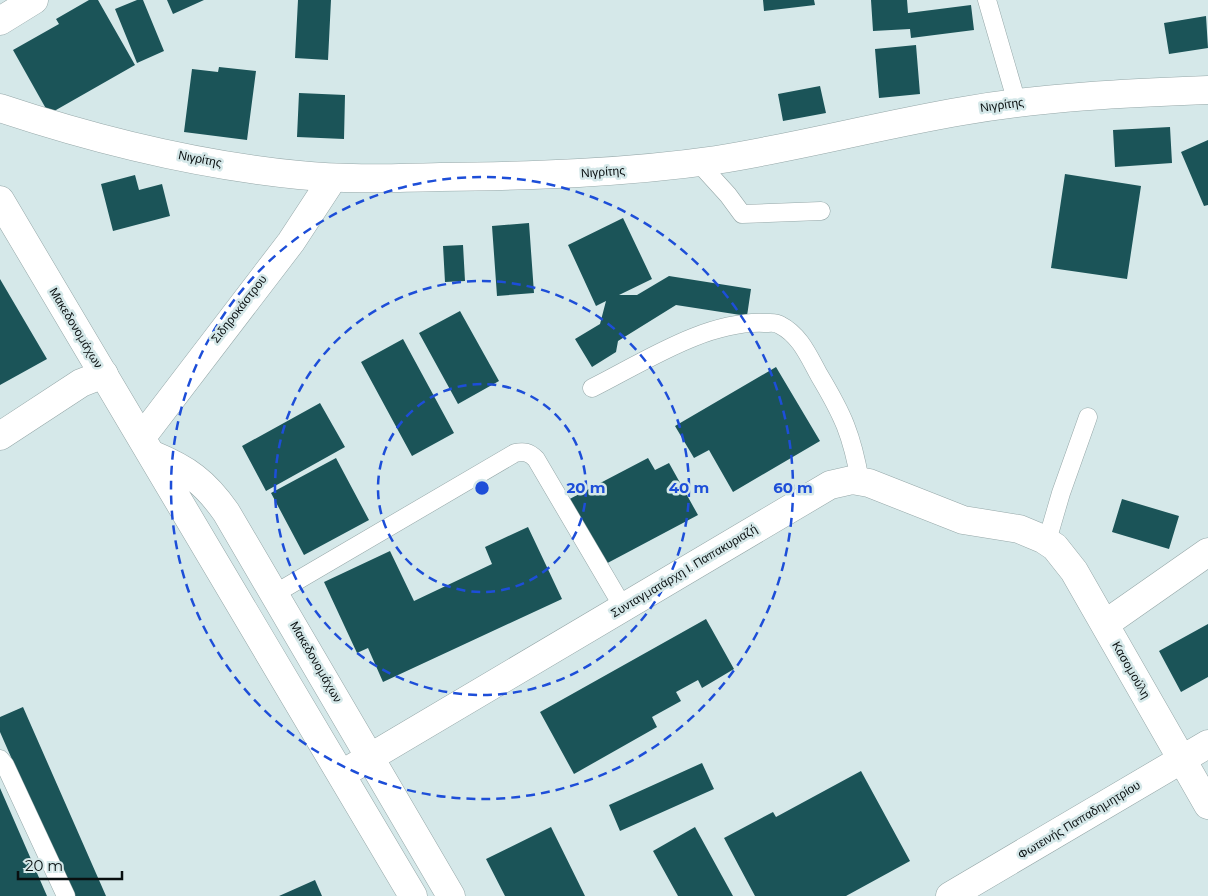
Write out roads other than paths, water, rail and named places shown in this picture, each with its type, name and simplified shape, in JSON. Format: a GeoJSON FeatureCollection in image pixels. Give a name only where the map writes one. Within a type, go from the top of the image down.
{"type":"FeatureCollection","features":[{"type":"Feature","properties":{"kind":"street"},"geometry":{"type":"LineString","coordinates":[[0,21],[34,0]]}},
{"type":"Feature","properties":{"kind":"street","name":"Νιγρίτης"},"geometry":{"type":"LineString","coordinates":[[0,108],[78,131],[165,152],[263,170],[333,178],[521,176],[604,172],[698,162],[765,152],[899,123],[1017,103],[1081,96],[1208,90]]}},
{"type":"Feature","properties":{"kind":"street","name":"Σιδηροκάστρου"},"geometry":{"type":"LineString","coordinates":[[147,446],[291,242],[333,178]]}},
{"type":"Feature","properties":{"kind":"street","name":"Μακεδονομάχων"},"geometry":{"type":"LineString","coordinates":[[0,200],[413,896]]}},
{"type":"Feature","properties":{"kind":"street"},"geometry":{"type":"LineString","coordinates":[[0,436],[81,383],[104,374]]}},
{"type":"Feature","properties":{"kind":"street","name":"Μακεδονομάχων"},"geometry":{"type":"LineString","coordinates":[[147,446],[186,470],[215,496],[276,593],[452,896]]}},
{"type":"Feature","properties":{"kind":"street","name":"Συνταγματάρχη Ι. Παπακυριαζή"},"geometry":{"type":"LineString","coordinates":[[342,774],[830,485],[843,481],[860,481],[964,520],[1019,529],[1046,541]]}},
{"type":"Feature","properties":{"kind":"street","name":"Κασομούλη"},"geometry":{"type":"LineString","coordinates":[[1046,541],[1066,558],[1208,805]]}},
{"type":"Feature","properties":{"kind":"street"},"geometry":{"type":"LineString","coordinates":[[1105,624],[1208,552]]}},
{"type":"Feature","properties":{"kind":"street","name":"Φωτεινής Παπαδημητρίου"},"geometry":{"type":"LineString","coordinates":[[950,896],[1208,744]]}},
{"type":"Feature","properties":{"kind":"lane"},"geometry":{"type":"LineString","coordinates":[[987,0],[1017,103]]}},
{"type":"Feature","properties":{"kind":"lane"},"geometry":{"type":"LineString","coordinates":[[698,162],[728,195],[742,214],[821,211]]}},
{"type":"Feature","properties":{"kind":"lane"},"geometry":{"type":"LineString","coordinates":[[592,388],[702,333],[726,325],[778,323],[791,332],[802,346],[843,417],[851,438],[860,481]]}},
{"type":"Feature","properties":{"kind":"lane"},"geometry":{"type":"LineString","coordinates":[[1046,541],[1088,417]]}},
{"type":"Feature","properties":{"kind":"lane"},"geometry":{"type":"LineString","coordinates":[[276,593],[515,453],[522,451],[530,453],[536,459],[624,607]]}},
{"type":"Feature","properties":{"kind":"lane"},"geometry":{"type":"LineString","coordinates":[[0,760],[5,765],[66,896]]}}]}
